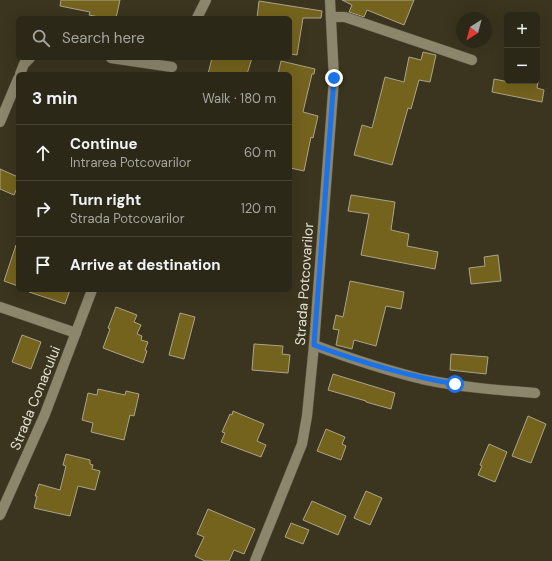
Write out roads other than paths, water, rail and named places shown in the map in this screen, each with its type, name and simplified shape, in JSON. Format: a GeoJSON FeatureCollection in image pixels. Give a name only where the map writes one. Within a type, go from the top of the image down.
{"type":"FeatureCollection","features":[{"type":"Feature","properties":{"kind":"street"},"geometry":{"type":"LineString","coordinates":[[197,16],[206,0]]}},
{"type":"Feature","properties":{"kind":"street","name":"Strada Potcovarilor"},"geometry":{"type":"LineString","coordinates":[[254,561],[302,444],[307,416],[314,345],[334,78],[330,0]]}},
{"type":"Feature","properties":{"kind":"street"},"geometry":{"type":"LineString","coordinates":[[332,17],[345,17],[472,60]]}},
{"type":"Feature","properties":{"kind":"street"},"geometry":{"type":"LineString","coordinates":[[21,72],[24,64],[28,60]]}},
{"type":"Feature","properties":{"kind":"street"},"geometry":{"type":"LineString","coordinates":[[126,60],[172,66]]}},
{"type":"Feature","properties":{"kind":"street"},"geometry":{"type":"LineString","coordinates":[[0,122],[16,85]]}},
{"type":"Feature","properties":{"kind":"street","name":"Strada Conacului"},"geometry":{"type":"LineString","coordinates":[[0,515],[46,414],[91,292]]}},
{"type":"Feature","properties":{"kind":"street"},"geometry":{"type":"LineString","coordinates":[[0,307],[76,333]]}},
{"type":"Feature","properties":{"kind":"street"},"geometry":{"type":"LineString","coordinates":[[314,345],[422,378],[494,390],[535,393]]}}]}
